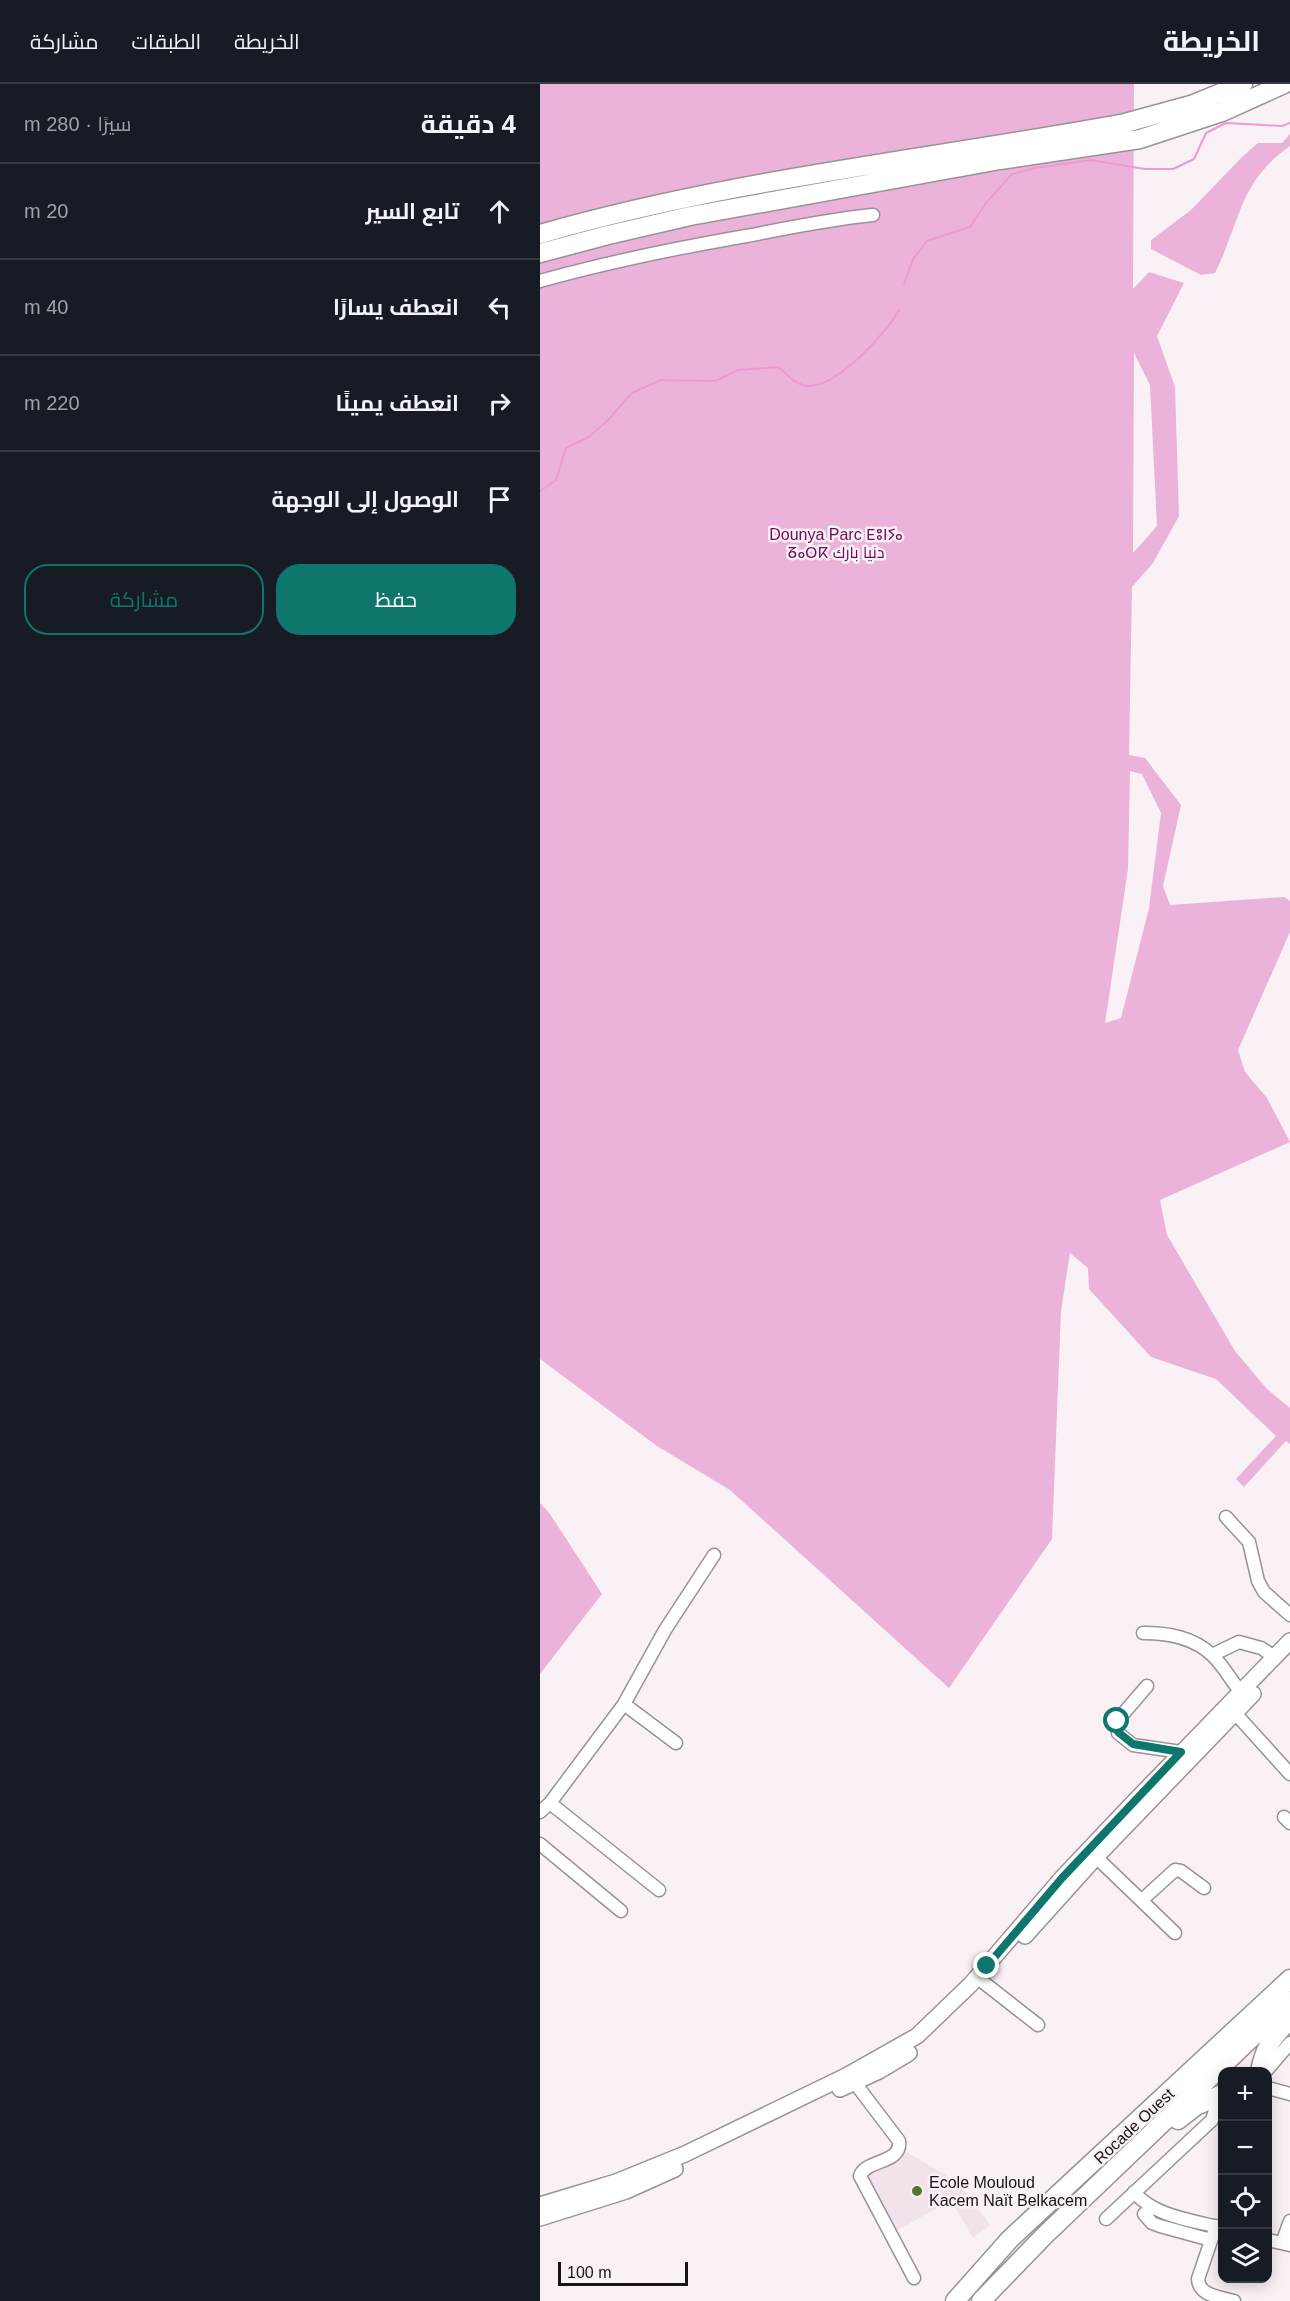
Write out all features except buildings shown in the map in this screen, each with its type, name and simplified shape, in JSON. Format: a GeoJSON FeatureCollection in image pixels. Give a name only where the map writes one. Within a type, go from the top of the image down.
{"type":"FeatureCollection","features":[{"type":"Feature","properties":{"kind":"highway"},"geometry":{"type":"LineString","coordinates":[[540,234],[640,208],[714,192],[1125,123],[1191,105],[1243,84]]}},
{"type":"Feature","properties":{"kind":"highway"},"geometry":{"type":"LineString","coordinates":[[540,253],[690,216],[1000,160],[1140,138],[1222,112],[1284,84]]}},
{"type":"Feature","properties":{"kind":"highway","name":"Rocade Ouest"},"geometry":{"type":"LineString","coordinates":[[955,2301],[1011,2239],[1290,1979]]}},
{"type":"Feature","properties":{"kind":"highway","name":"Rocade Ouest"},"geometry":{"type":"LineString","coordinates":[[981,2301],[1044,2236],[1290,2001]]}},
{"type":"Feature","properties":{"kind":"highway"},"geometry":{"type":"LineString","coordinates":[[1261,2067],[1270,2041],[1290,2020]]}},
{"type":"Feature","properties":{"kind":"highway"},"geometry":{"type":"LineString","coordinates":[[1044,2236],[1075,2223],[1184,2114],[1218,2095]]}},
{"type":"Feature","properties":{"kind":"main road"},"geometry":{"type":"LineString","coordinates":[[540,2218],[601,2200],[650,2181],[855,2083],[896,2062],[924,2042],[948,2022],[1096,1857],[1235,1713],[1283,1655],[1290,1641]]}},
{"type":"Feature","properties":{"kind":"main road"},"geometry":{"type":"LineString","coordinates":[[540,2205],[616,2182],[663,2164],[846,2076],[917,2036],[965,1990],[1062,1878],[1181,1752],[1241,1692],[1283,1655]]}},
{"type":"Feature","properties":{"kind":"street"},"geometry":{"type":"LineString","coordinates":[[540,281],[650,253],[873,215]]}},
{"type":"Feature","properties":{"kind":"street"},"geometry":{"type":"LineString","coordinates":[[1226,1517],[1250,1542],[1258,1581],[1264,1592],[1290,1615]]}},
{"type":"Feature","properties":{"kind":"street"},"geometry":{"type":"LineString","coordinates":[[540,1812],[550,1803],[624,1704],[665,1630],[714,1555]]}},
{"type":"Feature","properties":{"kind":"street"},"geometry":{"type":"LineString","coordinates":[[1143,1633],[1178,1636],[1196,1644],[1212,1655],[1241,1692]]}},
{"type":"Feature","properties":{"kind":"street"},"geometry":{"type":"LineString","coordinates":[[1212,1655],[1239,1642],[1283,1655]]}},
{"type":"Feature","properties":{"kind":"street"},"geometry":{"type":"LineString","coordinates":[[1147,1686],[1117,1721],[1118,1732],[1133,1744],[1181,1752]]}},
{"type":"Feature","properties":{"kind":"street"},"geometry":{"type":"LineString","coordinates":[[624,1704],[675,1743]]}},
{"type":"Feature","properties":{"kind":"street"},"geometry":{"type":"LineString","coordinates":[[1235,1713],[1290,1774]]}},
{"type":"Feature","properties":{"kind":"street"},"geometry":{"type":"LineString","coordinates":[[550,1803],[659,1890]]}},
{"type":"Feature","properties":{"kind":"street"},"geometry":{"type":"LineString","coordinates":[[540,1844],[621,1911]]}},
{"type":"Feature","properties":{"kind":"street"},"geometry":{"type":"LineString","coordinates":[[1096,1857],[1175,1933]]}},
{"type":"Feature","properties":{"kind":"street"},"geometry":{"type":"LineString","coordinates":[[1142,1900],[1175,1870],[1181,1871],[1204,1888]]}},
{"type":"Feature","properties":{"kind":"street"},"geometry":{"type":"LineString","coordinates":[[983,1982],[1038,2025]]}},
{"type":"Feature","properties":{"kind":"street"},"geometry":{"type":"LineString","coordinates":[[1268,2067],[1290,2043]]}},
{"type":"Feature","properties":{"kind":"street"},"geometry":{"type":"LineString","coordinates":[[855,2083],[899,2144],[897,2153],[864,2169],[860,2176],[914,2278]]}},
{"type":"Feature","properties":{"kind":"street"},"geometry":{"type":"LineString","coordinates":[[1272,2086],[1286,2093],[1290,2103]]}},
{"type":"Feature","properties":{"kind":"street"},"geometry":{"type":"LineString","coordinates":[[1106,2219],[1212,2120],[1218,2095]]}},
{"type":"Feature","properties":{"kind":"street"},"geometry":{"type":"LineString","coordinates":[[1134,2192],[1152,2208],[1218,2227]]}},
{"type":"Feature","properties":{"kind":"street"},"geometry":{"type":"LineString","coordinates":[[1152,2208],[1144,2214],[1152,2223],[1211,2240]]}},
{"type":"Feature","properties":{"kind":"street"},"geometry":{"type":"LineString","coordinates":[[1286,2245],[1290,2221]]}},
{"type":"Feature","properties":{"kind":"street"},"geometry":{"type":"LineString","coordinates":[[1218,2229],[1211,2240],[1198,2285],[1207,2293],[1234,2301]]}},
{"type":"Feature","properties":{"kind":"shaded area","name":"Ecole Mouloud Kacem Naït Belkacem"},"geometry":{"type":"Polygon","coordinates":[[[903,2150],[959,2183],[990,2225],[973,2238],[951,2200],[891,2234],[860,2173],[903,2150]]]}},
{"type":"Feature","properties":{"kind":"green space","name":"Dounya Parc ⴹⵓⵏⵢⴰ ⵒⴰⵔⴽ دنيا بارك"},"geometry":{"type":"Polygon","coordinates":[[[540,84],[1134,84],[1133,289],[1149,272],[1184,283],[1157,336],[1175,387],[1179,516],[1153,563],[1132,587],[1129,755],[1145,758],[1181,805],[1163,886],[1170,905],[1284,897],[1290,901],[1290,932],[1238,1050],[1245,1072],[1267,1098],[1290,1142],[1160,1200],[1167,1235],[1235,1351],[1267,1389],[1290,1408],[1290,1444],[1286,1441],[1244,1487],[1236,1479],[1276,1436],[1216,1379],[1151,1357],[1089,1289],[1088,1268],[1070,1253],[1061,1311],[1052,1539],[949,1688],[730,1490],[657,1446],[540,1359],[540,84]],[[1134,353],[1133,553],[1157,526],[1150,385],[1134,353]],[[1130,771],[1128,869],[1105,1023],[1121,1018],[1149,908],[1161,813],[1142,774],[1130,771]]]}},
{"type":"Feature","properties":{"kind":"green space"},"geometry":{"type":"Polygon","coordinates":[[[1290,134],[1290,146],[1273,160],[1250,189],[1215,273],[1201,275],[1151,249],[1151,240],[1191,210],[1258,143],[1282,143],[1290,134]]]}},
{"type":"Feature","properties":{"kind":"green space"},"geometry":{"type":"Polygon","coordinates":[[[540,1503],[550,1514],[602,1594],[540,1674],[540,1503]]]}},
{"type":"Feature","properties":{"kind":"waterway"},"geometry":{"type":"LineString","coordinates":[[904,284],[913,259],[927,241],[970,227],[986,203],[1012,174],[1035,168],[1091,160],[1145,169],[1173,169],[1194,159],[1206,133],[1226,123],[1282,126],[1290,123]]}},
{"type":"Feature","properties":{"kind":"waterway"},"geometry":{"type":"LineString","coordinates":[[540,491],[556,480],[566,448],[589,437],[632,393],[661,380],[715,381],[738,370],[778,367],[799,384],[809,386],[820,384],[833,378],[860,357],[899,310]]}},
{"type":"Feature","properties":{"kind":"place","name":"Ecole Mouloud Kacem Naït Belkacem"},"geometry":{"type":"Point","coordinates":[917,2191]}},
{"type":"Feature","properties":{"kind":"route"},"geometry":{"type":"LineString","coordinates":[[987,1966],[1062,1878],[1181,1752],[1133,1744],[1118,1732],[1117,1721]]}}]}
